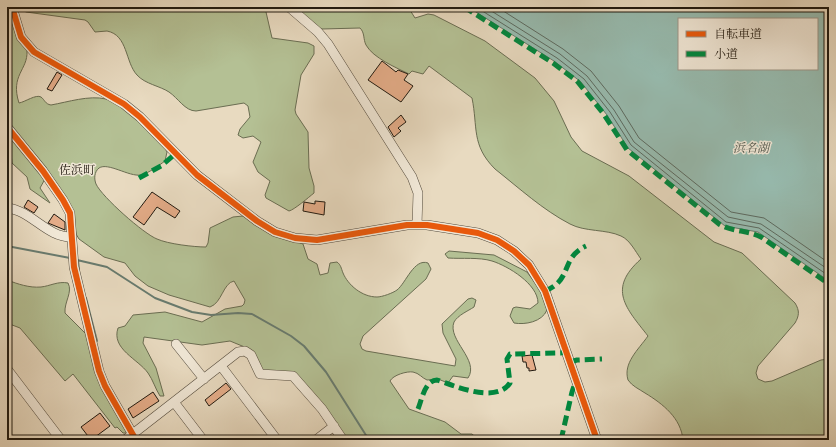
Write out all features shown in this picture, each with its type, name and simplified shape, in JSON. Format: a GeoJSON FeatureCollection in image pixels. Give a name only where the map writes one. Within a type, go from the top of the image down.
{"type":"FeatureCollection","features":[{"type":"Feature","properties":{"kind":"street"},"geometry":{"type":"LineString","coordinates":[[12,7],[22,37],[34,52],[124,104],[140,117],[197,175],[266,227],[295,238],[317,240],[417,225],[437,226],[487,236],[506,245],[528,265],[545,291],[597,440]]}},
{"type":"Feature","properties":{"kind":"street"},"geometry":{"type":"LineString","coordinates":[[288,7],[318,32],[328,44],[412,177],[418,193],[417,225]]}},
{"type":"Feature","properties":{"kind":"street"},"geometry":{"type":"LineString","coordinates":[[7,127],[44,171],[70,213],[76,277],[99,371],[131,438],[238,352],[245,351],[251,355],[260,374],[293,376],[322,409],[343,440]]}},
{"type":"Feature","properties":{"kind":"street"},"geometry":{"type":"LineString","coordinates":[[7,208],[21,212],[50,230],[68,237],[72,237]]}},
{"type":"Feature","properties":{"kind":"street"},"geometry":{"type":"LineString","coordinates":[[176,344],[204,379]]}},
{"type":"Feature","properties":{"kind":"street"},"geometry":{"type":"LineString","coordinates":[[220,366],[277,440]]}},
{"type":"Feature","properties":{"kind":"street"},"geometry":{"type":"LineString","coordinates":[[7,369],[61,440]]}},
{"type":"Feature","properties":{"kind":"street"},"geometry":{"type":"LineString","coordinates":[[174,402],[203,440]]}},
{"type":"Feature","properties":{"kind":"street"},"geometry":{"type":"LineString","coordinates":[[316,440],[334,426]]}},
{"type":"Feature","properties":{"kind":"green space"},"geometry":{"type":"Polygon","coordinates":[[[7,7],[27,51],[27,58],[18,79],[17,94],[19,103],[39,96],[47,104],[51,105],[86,98],[106,99],[122,106],[165,148],[167,152],[165,161],[144,174],[136,175],[113,168],[103,167],[96,171],[95,176],[96,184],[106,197],[134,223],[151,236],[174,244],[206,247],[210,228],[233,217],[243,216],[303,244],[308,259],[317,264],[320,275],[328,273],[330,263],[337,262],[348,282],[356,290],[366,295],[377,297],[387,295],[397,290],[414,268],[423,262],[428,263],[431,269],[426,279],[363,336],[360,344],[362,349],[366,351],[455,366],[456,359],[443,333],[442,324],[468,299],[472,298],[476,300],[474,307],[461,315],[454,322],[453,329],[455,336],[470,364],[471,371],[468,378],[453,376],[448,383],[438,379],[427,380],[417,373],[410,372],[397,375],[390,381],[409,409],[445,422],[461,434],[472,434],[479,440],[346,440],[296,375],[262,370],[247,348],[230,341],[202,345],[144,337],[143,343],[156,368],[164,396],[160,396],[148,373],[122,348],[118,342],[118,328],[125,326],[133,315],[165,312],[202,322],[225,309],[242,306],[245,300],[234,281],[227,285],[217,302],[210,307],[169,295],[148,286],[135,276],[125,263],[104,257],[79,239],[76,234],[74,220],[7,124],[7,7]]]}},
{"type":"Feature","properties":{"kind":"green space"},"geometry":{"type":"Polygon","coordinates":[[[18,7],[263,7],[266,12],[272,38],[308,43],[314,46],[314,54],[301,75],[295,110],[308,132],[309,168],[314,186],[314,193],[298,206],[289,211],[266,198],[265,195],[270,181],[258,172],[253,162],[261,142],[253,136],[243,138],[238,135],[240,129],[250,117],[248,106],[244,103],[196,111],[188,109],[169,92],[144,81],[137,75],[133,70],[123,43],[114,34],[107,31],[95,32],[85,20],[26,12],[18,7]]]}},
{"type":"Feature","properties":{"kind":"green space"},"geometry":{"type":"Polygon","coordinates":[[[292,7],[408,7],[415,18],[428,14],[434,15],[485,41],[535,78],[554,101],[571,137],[582,151],[629,176],[714,242],[742,253],[795,303],[798,313],[795,323],[758,366],[756,373],[758,379],[765,382],[772,381],[821,360],[829,359],[829,440],[683,440],[679,425],[670,412],[628,380],[627,374],[629,362],[648,336],[627,307],[622,289],[631,270],[641,259],[630,243],[621,236],[609,232],[576,227],[570,224],[541,205],[495,169],[487,160],[479,144],[472,98],[429,66],[423,74],[412,71],[409,74],[386,62],[369,50],[364,41],[363,32],[360,28],[317,28],[292,7]]]}},
{"type":"Feature","properties":{"kind":"green space"},"geometry":{"type":"Polygon","coordinates":[[[7,130],[45,179],[40,188],[50,203],[30,189],[27,177],[12,163],[11,153],[7,149],[7,130]]]}},
{"type":"Feature","properties":{"kind":"green space"},"geometry":{"type":"Polygon","coordinates":[[[449,251],[494,255],[527,272],[542,292],[547,310],[545,314],[533,322],[523,324],[514,323],[510,316],[513,308],[530,309],[538,303],[537,296],[528,283],[514,271],[499,263],[482,259],[448,258],[445,254],[449,251]]]}},
{"type":"Feature","properties":{"kind":"green space"},"geometry":{"type":"Polygon","coordinates":[[[7,280],[32,287],[68,283],[70,290],[65,313],[86,334],[127,433],[123,433],[117,427],[115,428],[73,374],[65,381],[20,328],[7,323],[7,280]]]}},
{"type":"Feature","properties":{"kind":"water","name":"浜名湖"},"geometry":{"type":"Polygon","coordinates":[[[468,7],[829,7],[829,281],[758,232],[725,226],[628,148],[607,115],[581,82],[554,61],[468,7]]]}},
{"type":"Feature","properties":{"kind":"building"},"geometry":{"type":"Polygon","coordinates":[[[382,61],[396,72],[398,70],[408,74],[404,80],[413,86],[401,102],[368,80],[382,61]]]}},
{"type":"Feature","properties":{"kind":"building"},"geometry":{"type":"Polygon","coordinates":[[[57,72],[62,75],[52,91],[47,89],[57,72]]]}},
{"type":"Feature","properties":{"kind":"building"},"geometry":{"type":"Polygon","coordinates":[[[401,115],[406,122],[398,128],[401,131],[394,137],[388,127],[401,115]]]}},
{"type":"Feature","properties":{"kind":"building"},"geometry":{"type":"Polygon","coordinates":[[[152,192],[180,211],[175,218],[157,207],[144,225],[133,217],[152,192]]]}},
{"type":"Feature","properties":{"kind":"building"},"geometry":{"type":"Polygon","coordinates":[[[28,200],[38,207],[34,213],[24,207],[28,200]]]}},
{"type":"Feature","properties":{"kind":"building"},"geometry":{"type":"Polygon","coordinates":[[[315,201],[325,202],[324,215],[303,211],[304,202],[315,204],[315,201]]]}},
{"type":"Feature","properties":{"kind":"building"},"geometry":{"type":"Polygon","coordinates":[[[54,214],[65,222],[65,230],[48,223],[54,214]]]}},
{"type":"Feature","properties":{"kind":"building"},"geometry":{"type":"Polygon","coordinates":[[[532,355],[536,370],[529,371],[526,362],[523,362],[522,356],[532,355]]]}},
{"type":"Feature","properties":{"kind":"building"},"geometry":{"type":"Polygon","coordinates":[[[226,383],[231,389],[209,406],[205,400],[226,383]]]}},
{"type":"Feature","properties":{"kind":"building"},"geometry":{"type":"Polygon","coordinates":[[[153,392],[159,401],[133,418],[128,409],[153,392]]]}},
{"type":"Feature","properties":{"kind":"building"},"geometry":{"type":"Polygon","coordinates":[[[100,413],[110,426],[91,440],[81,427],[100,413]]]}},
{"type":"Feature","properties":{"kind":"waterway"},"geometry":{"type":"LineString","coordinates":[[7,246],[70,258]]}},
{"type":"Feature","properties":{"kind":"waterway"},"geometry":{"type":"LineString","coordinates":[[77,260],[107,267],[155,298],[192,312],[211,315],[238,313],[252,314],[291,336],[304,346],[326,372],[369,440]]}},
{"type":"Feature","properties":{"kind":"waterway"},"geometry":{"type":"LineString","coordinates":[[78,260],[79,270]]}},
{"type":"Feature","properties":{"kind":"waterway"},"geometry":{"type":"LineString","coordinates":[[86,298],[97,341]]}},
{"type":"Feature","properties":{"kind":"marked path"},"geometry":{"type":"LineString","coordinates":[[464,7],[553,63],[577,81],[603,113],[627,150],[719,224],[724,227],[751,233],[761,237],[829,284]]}},
{"type":"Feature","properties":{"kind":"marked path"},"geometry":{"type":"LineString","coordinates":[[139,178],[161,166],[175,154]]}},
{"type":"Feature","properties":{"kind":"marked path"},"geometry":{"type":"LineString","coordinates":[[545,291],[560,281],[573,257],[578,251],[586,246]]}},
{"type":"Feature","properties":{"kind":"marked path"},"geometry":{"type":"LineString","coordinates":[[418,409],[424,391],[433,381],[437,380],[475,392],[495,392],[504,389],[510,383],[507,359],[510,354],[561,353],[566,351]]}},
{"type":"Feature","properties":{"kind":"marked path"},"geometry":{"type":"LineString","coordinates":[[570,362],[577,360],[602,359]]}},
{"type":"Feature","properties":{"kind":"marked path"},"geometry":{"type":"LineString","coordinates":[[561,440],[572,392],[574,386],[578,385]]}},
{"type":"Feature","properties":{"kind":"cycle path"},"geometry":{"type":"LineString","coordinates":[[12,7],[21,37],[34,52],[124,104],[140,117],[197,175],[257,221],[275,232],[295,238],[317,240],[407,225],[427,225],[478,233],[497,240],[514,251],[529,265],[545,291],[597,440]]}},
{"type":"Feature","properties":{"kind":"cycle path"},"geometry":{"type":"LineString","coordinates":[[7,127],[43,171],[70,213],[74,267],[99,371],[105,386],[136,440]]}},
{"type":"Feature","properties":{"kind":"district","name":"佐浜町"},"geometry":{"type":"Point","coordinates":[77,170]}}]}
